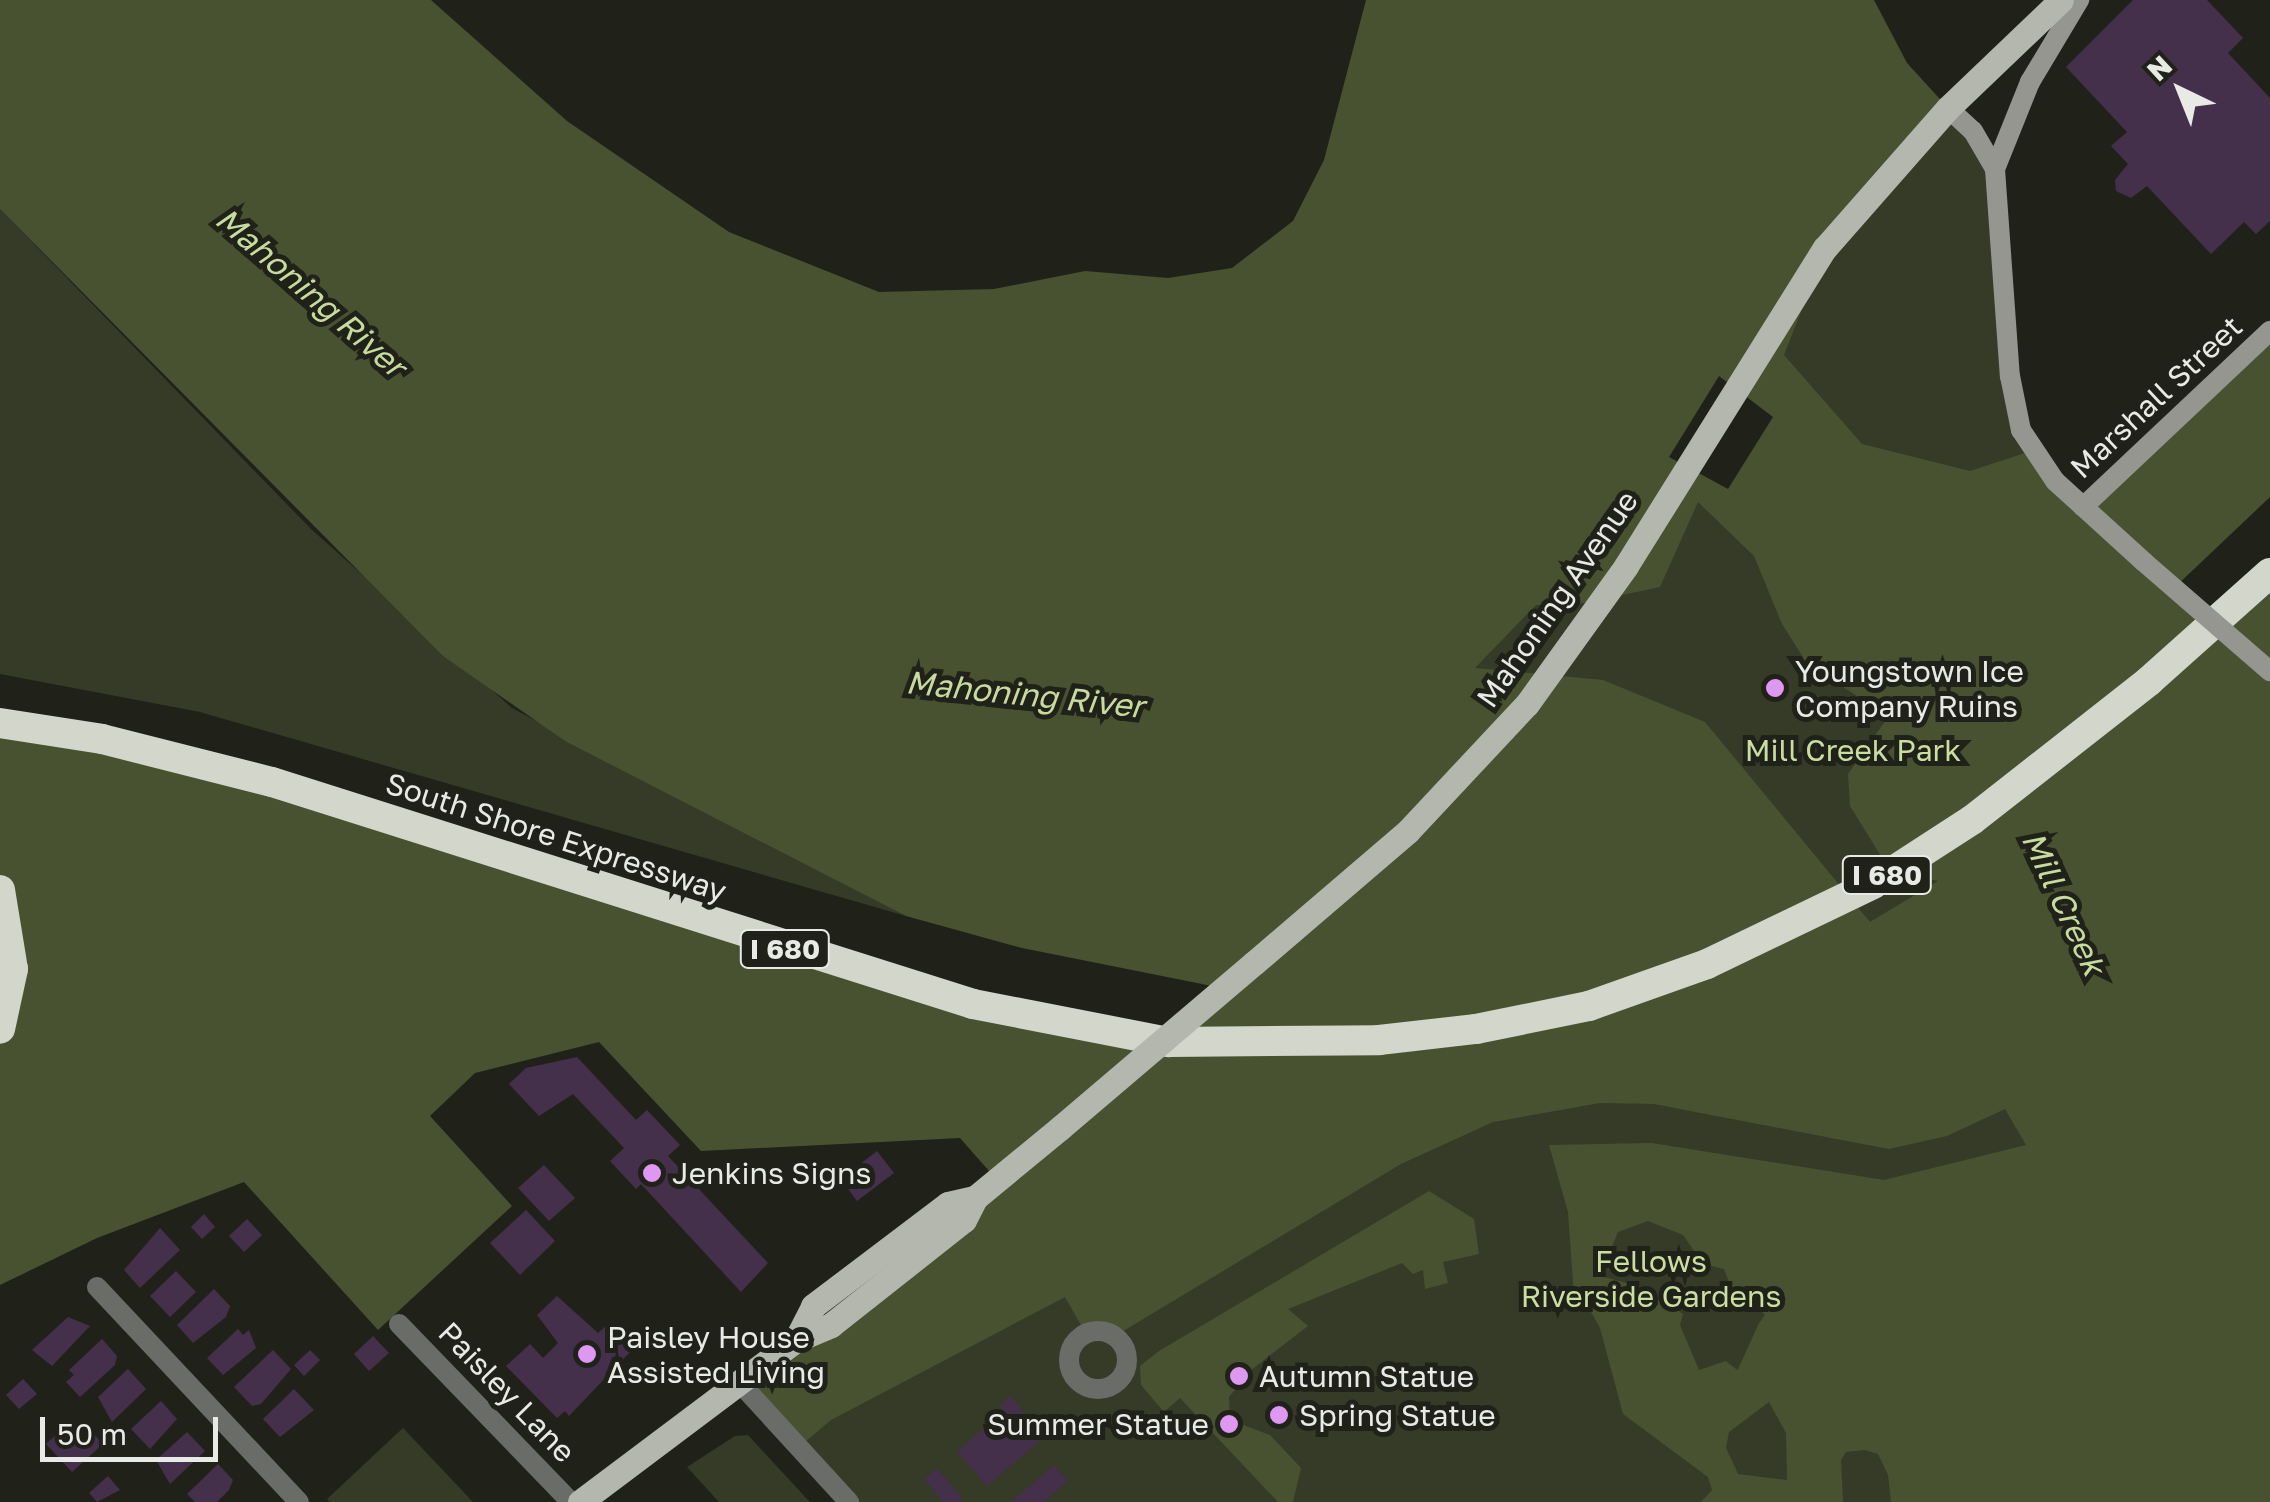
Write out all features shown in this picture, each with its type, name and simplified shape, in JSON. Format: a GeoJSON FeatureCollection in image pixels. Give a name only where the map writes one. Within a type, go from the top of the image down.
{"type":"FeatureCollection","features":[{"type":"Feature","properties":{"kind":"highway","name":"South Shore Expressway"},"geometry":{"type":"LineString","coordinates":[[0,723],[137,746],[272,782],[843,967],[1094,1030],[1168,1042],[1272,1045],[1476,1029],[1588,1006],[1707,964],[1873,884],[1972,820],[2149,681],[2270,573]]}},
{"type":"Feature","properties":{"kind":"highway"},"geometry":{"type":"LineString","coordinates":[[0,890],[13,969],[0,1029]]}},
{"type":"Feature","properties":{"kind":"main road","name":"Mahoning Avenue"},"geometry":{"type":"LineString","coordinates":[[580,1502],[796,1340],[860,1302],[964,1220],[976,1198],[1408,831],[1516,718],[1590,620],[1826,248],[1866,197],[1948,108],[2061,0]]}},
{"type":"Feature","properties":{"kind":"main road"},"geometry":{"type":"LineString","coordinates":[[1995,169],[2030,82],[2079,0]]}},
{"type":"Feature","properties":{"kind":"main road"},"geometry":{"type":"LineString","coordinates":[[1948,108],[1973,131],[1995,169],[2014,405],[2031,451],[2083,507],[2270,670]]}},
{"type":"Feature","properties":{"kind":"main road","name":"Marshall Street"},"geometry":{"type":"LineString","coordinates":[[2083,507],[2270,331]]}},
{"type":"Feature","properties":{"kind":"street"},"geometry":{"type":"LineString","coordinates":[[97,1287],[299,1502]]}},
{"type":"Feature","properties":{"kind":"street","name":"Paisley Lane"},"geometry":{"type":"LineString","coordinates":[[399,1324],[571,1502]]}},
{"type":"Feature","properties":{"kind":"street"},"geometry":{"type":"LineString","coordinates":[[739,1382],[848,1502]]}},
{"type":"Feature","properties":{"kind":"green space","name":"Mill Creek Park"},"geometry":{"type":"Polygon","coordinates":[[[1948,108],[1995,169],[2004,315],[2270,1502],[849,1502],[739,1382],[1223,989],[1003,759],[1794,299],[1948,108]]]}},
{"type":"Feature","properties":{"kind":"green space"},"geometry":{"type":"Polygon","coordinates":[[[0,209],[311,529],[512,708],[906,916],[200,712],[0,674],[0,209]]]}},
{"type":"Feature","properties":{"kind":"green space"},"geometry":{"type":"Polygon","coordinates":[[[403,1428],[473,1502],[327,1499],[403,1428]]]}},
{"type":"Feature","properties":{"kind":"green space"},"geometry":{"type":"Polygon","coordinates":[[[748,1435],[810,1502],[719,1502],[687,1467],[735,1436],[748,1435]]]}},
{"type":"Feature","properties":{"kind":"shaded area"},"geometry":{"type":"Polygon","coordinates":[[[0,0],[431,0],[567,121],[729,232],[879,292],[994,289],[1085,271],[1168,278],[1232,268],[1293,221],[1324,160],[1366,0],[1874,0],[1907,63],[1948,108],[1826,248],[1784,355],[1862,444],[1970,471],[2031,451],[2083,506],[2270,331],[2270,497],[2174,588],[2215,623],[2270,573],[2270,1502],[1891,1502],[1888,1475],[1878,1454],[1865,1450],[1846,1452],[1841,1460],[1843,1502],[1701,1502],[1712,1490],[1708,1477],[1623,1414],[1600,1328],[1586,1303],[1574,1297],[1568,1212],[1549,1145],[1652,1143],[1884,1180],[2026,1145],[2005,1109],[1947,1136],[1889,1149],[1654,1104],[1600,1103],[1493,1122],[1401,1164],[1115,1336],[1086,1334],[1065,1297],[831,1420],[799,1447],[739,1382],[997,1180],[960,1138],[701,1151],[599,1042],[475,1073],[430,1116],[512,1206],[378,1330],[244,1182],[97,1238],[0,1285],[0,723],[102,739],[686,917],[1161,1041],[1222,988],[1022,948],[906,916],[565,741],[443,656],[0,209],[0,0]],[[1698,502],[1660,587],[1585,603],[1536,605],[1475,668],[1603,680],[1705,722],[1870,922],[1938,881],[1901,873],[1884,861],[1850,806],[1848,774],[1888,717],[1806,662],[1782,624],[1754,556],[1698,502]],[[1648,1221],[1618,1232],[1600,1276],[1646,1288],[1683,1314],[1680,1325],[1699,1370],[1726,1361],[1741,1373],[1768,1317],[1731,1287],[1724,1269],[1703,1264],[1683,1235],[1648,1221]],[[1769,1402],[1729,1432],[1726,1448],[1738,1474],[1787,1480],[1786,1433],[1769,1402]]]}},
{"type":"Feature","properties":{"kind":"shaded area"},"geometry":{"type":"Polygon","coordinates":[[[1429,1191],[1474,1219],[1479,1254],[1443,1262],[1448,1283],[1425,1289],[1423,1270],[1413,1274],[1402,1263],[1288,1309],[1308,1326],[1251,1370],[1229,1397],[1230,1420],[1270,1435],[1301,1468],[1293,1502],[1278,1502],[1180,1398],[1164,1412],[1141,1385],[1140,1366],[1159,1351],[1429,1191]]]}},
{"type":"Feature","properties":{"kind":"pier"},"geometry":{"type":"Polygon","coordinates":[[[1719,376],[1773,417],[1728,489],[1669,457],[1719,376]]]}},
{"type":"Feature","properties":{"kind":"building"},"geometry":{"type":"Polygon","coordinates":[[[2133,0],[2207,0],[2243,38],[2228,53],[2270,98],[2270,221],[2256,234],[2244,222],[2211,254],[2147,186],[2131,198],[2116,191],[2115,180],[2128,164],[2111,146],[2127,132],[2066,67],[2133,0]]]}},
{"type":"Feature","properties":{"kind":"building","name":"Jenkins Signs"},"geometry":{"type":"Polygon","coordinates":[[[577,1057],[636,1120],[647,1110],[680,1145],[668,1156],[768,1263],[741,1292],[641,1184],[636,1189],[610,1161],[624,1148],[573,1094],[539,1116],[509,1084],[526,1068],[577,1057]]]}},
{"type":"Feature","properties":{"kind":"building"},"geometry":{"type":"Polygon","coordinates":[[[877,1151],[894,1173],[857,1201],[841,1179],[877,1151]]]}},
{"type":"Feature","properties":{"kind":"building"},"geometry":{"type":"Polygon","coordinates":[[[544,1165],[575,1198],[549,1221],[518,1188],[544,1165]]]}},
{"type":"Feature","properties":{"kind":"building"},"geometry":{"type":"Polygon","coordinates":[[[526,1210],[555,1241],[520,1275],[490,1243],[526,1210]]]}},
{"type":"Feature","properties":{"kind":"building"},"geometry":{"type":"Polygon","coordinates":[[[204,1214],[215,1227],[202,1239],[191,1227],[204,1214]]]}},
{"type":"Feature","properties":{"kind":"building"},"geometry":{"type":"Polygon","coordinates":[[[247,1219],[262,1235],[244,1252],[229,1236],[247,1219]]]}},
{"type":"Feature","properties":{"kind":"building"},"geometry":{"type":"Polygon","coordinates":[[[160,1228],[180,1250],[140,1288],[124,1270],[160,1228]]]}},
{"type":"Feature","properties":{"kind":"building"},"geometry":{"type":"Polygon","coordinates":[[[176,1271],[196,1292],[170,1317],[150,1296],[176,1271]]]}},
{"type":"Feature","properties":{"kind":"building"},"geometry":{"type":"Polygon","coordinates":[[[214,1289],[230,1306],[226,1317],[193,1343],[177,1325],[214,1289]]]}},
{"type":"Feature","properties":{"kind":"building","name":"Paisley House Assisted Living"},"geometry":{"type":"Polygon","coordinates":[[[557,1296],[598,1333],[607,1325],[631,1351],[569,1416],[565,1411],[557,1418],[506,1366],[530,1344],[543,1358],[558,1343],[537,1315],[557,1296]]]}},
{"type":"Feature","properties":{"kind":"building"},"geometry":{"type":"Polygon","coordinates":[[[68,1317],[90,1326],[52,1366],[32,1350],[68,1317]]]}},
{"type":"Feature","properties":{"kind":"building"},"geometry":{"type":"Polygon","coordinates":[[[238,1329],[243,1335],[249,1330],[256,1348],[223,1375],[207,1358],[238,1329]]]}},
{"type":"Feature","properties":{"kind":"building"},"geometry":{"type":"Polygon","coordinates":[[[373,1336],[389,1353],[369,1371],[354,1354],[373,1336]]]}},
{"type":"Feature","properties":{"kind":"building"},"geometry":{"type":"Polygon","coordinates":[[[102,1339],[117,1356],[115,1365],[80,1397],[66,1382],[74,1375],[69,1370],[102,1339]]]}},
{"type":"Feature","properties":{"kind":"building"},"geometry":{"type":"Polygon","coordinates":[[[273,1350],[291,1369],[261,1404],[252,1406],[234,1387],[273,1350]]]}},
{"type":"Feature","properties":{"kind":"building"},"geometry":{"type":"Polygon","coordinates":[[[310,1350],[320,1360],[304,1376],[294,1365],[310,1350]]]}},
{"type":"Feature","properties":{"kind":"building"},"geometry":{"type":"Polygon","coordinates":[[[128,1369],[146,1389],[112,1422],[98,1397],[128,1369]]]}},
{"type":"Feature","properties":{"kind":"building"},"geometry":{"type":"Polygon","coordinates":[[[23,1379],[37,1394],[19,1409],[6,1395],[23,1379]]]}},
{"type":"Feature","properties":{"kind":"building"},"geometry":{"type":"Polygon","coordinates":[[[294,1389],[314,1410],[280,1437],[263,1419],[294,1389]]]}},
{"type":"Feature","properties":{"kind":"building"},"geometry":{"type":"Polygon","coordinates":[[[1010,1396],[1045,1436],[987,1486],[957,1452],[1003,1411],[999,1406],[1010,1396]]]}},
{"type":"Feature","properties":{"kind":"building"},"geometry":{"type":"Polygon","coordinates":[[[161,1401],[177,1419],[150,1449],[131,1429],[161,1401]]]}},
{"type":"Feature","properties":{"kind":"building"},"geometry":{"type":"Polygon","coordinates":[[[67,1424],[83,1441],[92,1432],[103,1444],[72,1472],[46,1444],[67,1424]]]}},
{"type":"Feature","properties":{"kind":"building"},"geometry":{"type":"Polygon","coordinates":[[[187,1432],[205,1451],[170,1484],[156,1460],[187,1432]]]}},
{"type":"Feature","properties":{"kind":"building"},"geometry":{"type":"Polygon","coordinates":[[[218,1464],[233,1480],[229,1490],[217,1502],[195,1502],[187,1494],[218,1464]]]}},
{"type":"Feature","properties":{"kind":"building"},"geometry":{"type":"Polygon","coordinates":[[[1054,1465],[1068,1481],[1044,1502],[1011,1502],[1054,1465]]]}},
{"type":"Feature","properties":{"kind":"building"},"geometry":{"type":"Polygon","coordinates":[[[937,1468],[963,1499],[960,1502],[944,1502],[924,1479],[937,1468]]]}},
{"type":"Feature","properties":{"kind":"building"},"geometry":{"type":"Polygon","coordinates":[[[108,1476],[120,1490],[97,1502],[89,1493],[108,1476]]]}},
{"type":"Feature","properties":{"kind":"waterway"},"geometry":{"type":"LineString","coordinates":[[1705,1418],[1738,1379],[1762,1326],[1826,1236],[1849,1227],[1909,1226],[1976,1196],[2011,1191]]}},
{"type":"Feature","properties":{"kind":"place","name":"Youngstown Ice Company Ruins"},"geometry":{"type":"Point","coordinates":[1775,688]}},
{"type":"Feature","properties":{"kind":"place","name":"Jenkins Signs"},"geometry":{"type":"Point","coordinates":[652,1173]}},
{"type":"Feature","properties":{"kind":"place","name":"Paisley House Assisted Living"},"geometry":{"type":"Point","coordinates":[587,1354]}},
{"type":"Feature","properties":{"kind":"place","name":"Autumn Statue"},"geometry":{"type":"Point","coordinates":[1239,1376]}},
{"type":"Feature","properties":{"kind":"place","name":"Spring Statue"},"geometry":{"type":"Point","coordinates":[1279,1415]}},
{"type":"Feature","properties":{"kind":"place","name":"Summer Statue"},"geometry":{"type":"Point","coordinates":[1229,1424]}},
{"type":"Feature","properties":{"kind":"water label","name":"Mahoning River"},"geometry":{"type":"Point","coordinates":[311,292]}},
{"type":"Feature","properties":{"kind":"water label","name":"Mahoning River"},"geometry":{"type":"Point","coordinates":[1025,694]}},
{"type":"Feature","properties":{"kind":"water label","name":"Mill Creek"},"geometry":{"type":"Point","coordinates":[2064,903]}},
{"type":"Feature","properties":{"kind":"park label","name":"Fellows Riverside Gardens"},"geometry":{"type":"Point","coordinates":[1651,1278]}}]}
